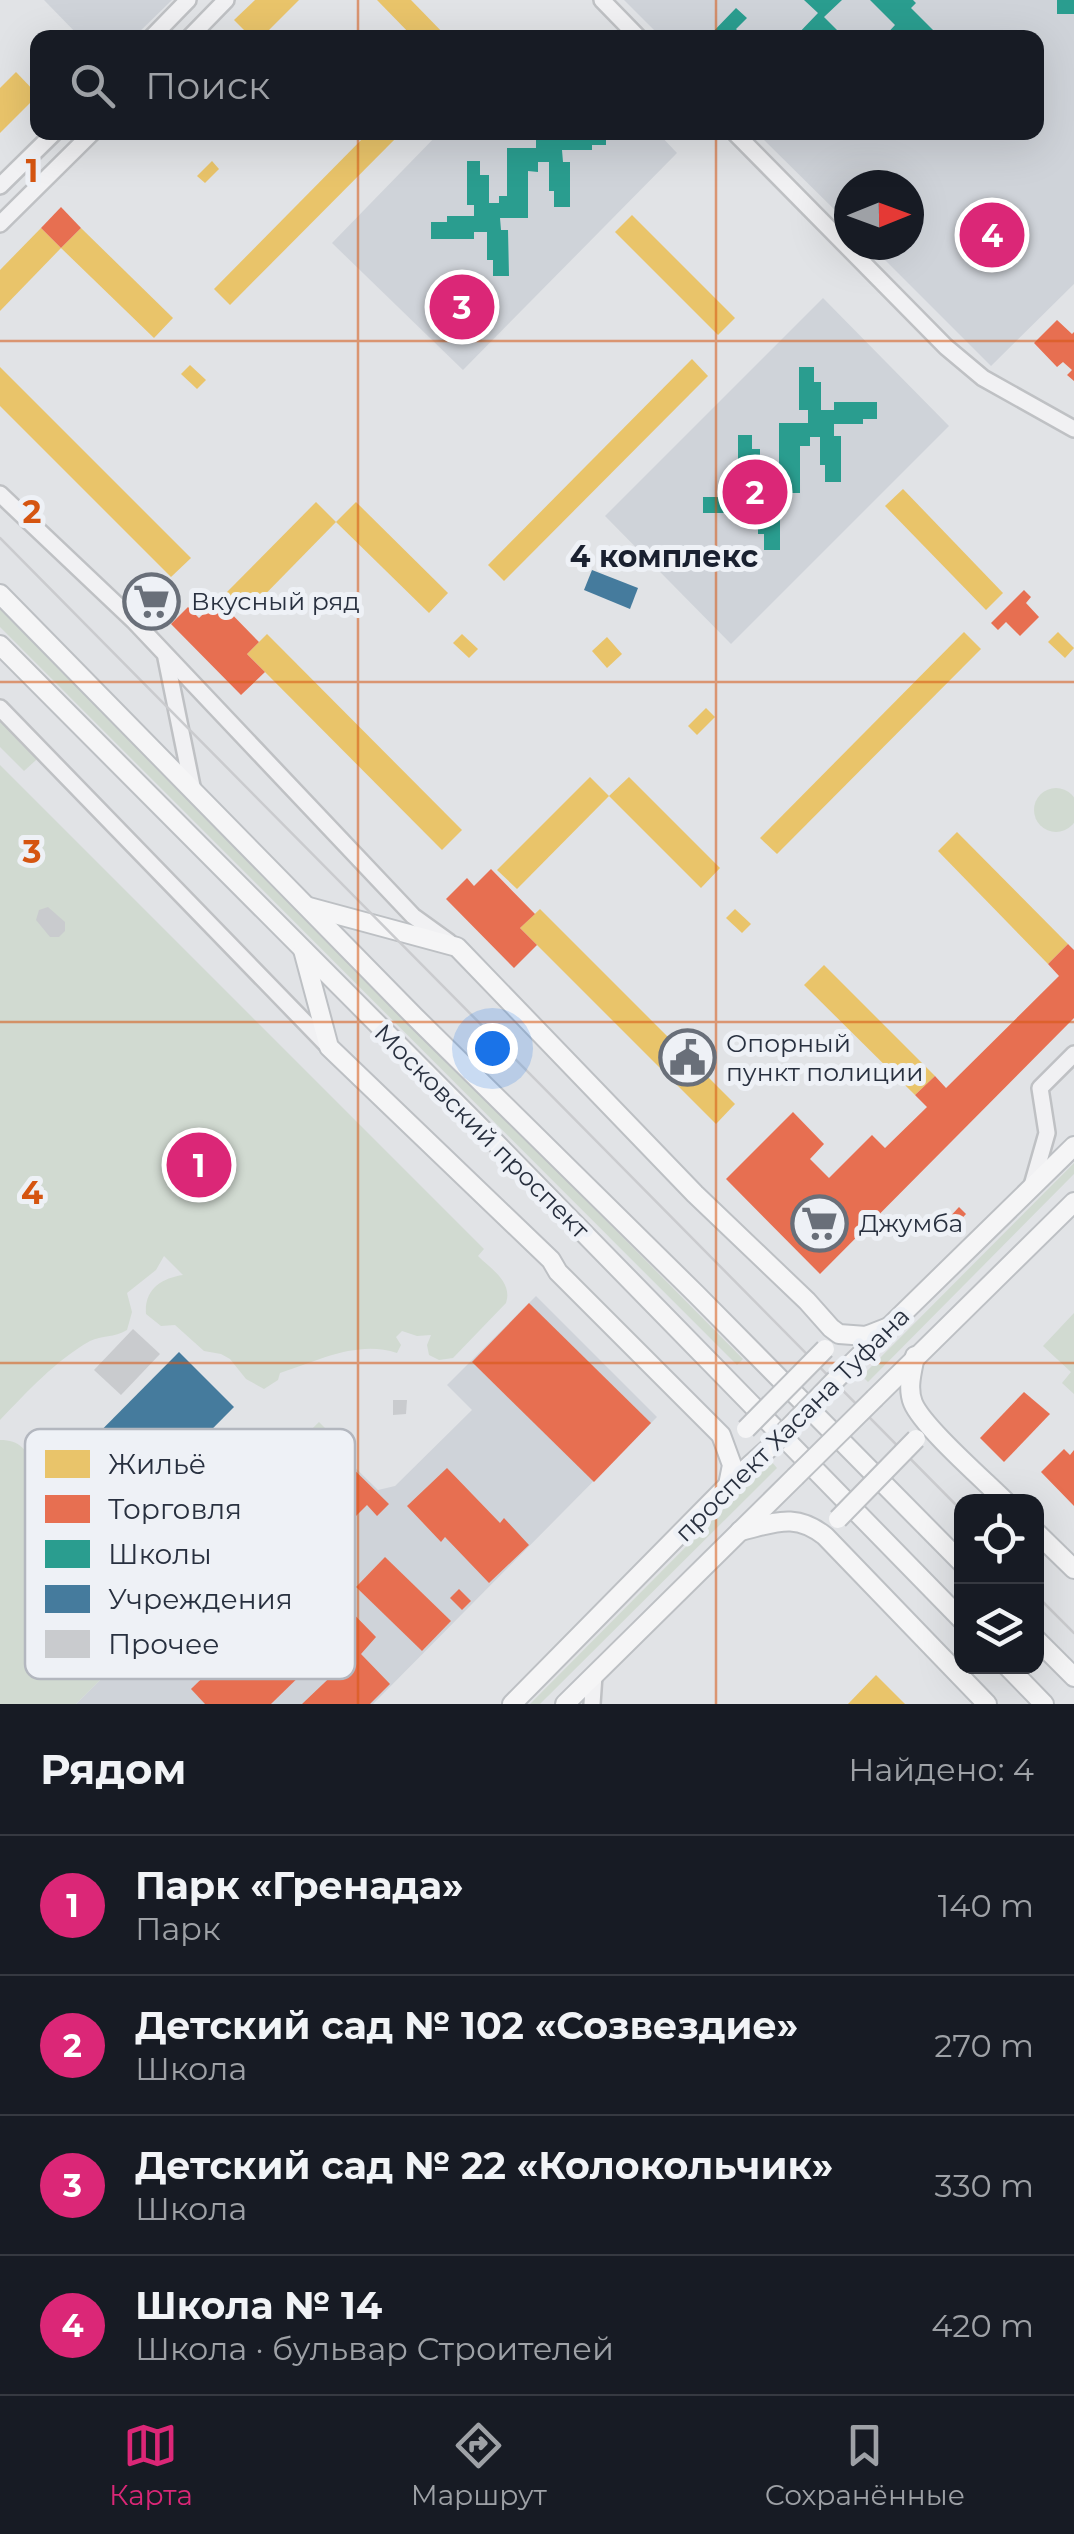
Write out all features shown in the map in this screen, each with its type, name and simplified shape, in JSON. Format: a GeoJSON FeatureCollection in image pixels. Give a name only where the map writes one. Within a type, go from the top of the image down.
{"type":"FeatureCollection","features":[{"type":"Feature","properties":{"kind":"main road","name":"Московский проспект"},"geometry":{"type":"LineString","coordinates":[[0,594],[415,1018],[954,1555]]}},
{"type":"Feature","properties":{"kind":"main road","name":"Московский проспект"},"geometry":{"type":"LineString","coordinates":[[3,650],[954,1612]]}},
{"type":"Feature","properties":{"kind":"main road"},"geometry":{"type":"LineString","coordinates":[[309,907],[457,947],[695,1194],[808,1300],[832,1328],[839,1334],[866,1336],[888,1327]]}},
{"type":"Feature","properties":{"kind":"main road"},"geometry":{"type":"LineString","coordinates":[[303,950],[329,1047],[551,1260],[558,1272],[721,1434],[732,1465],[728,1485]]}},
{"type":"Feature","properties":{"kind":"main road","name":"проспект Хасана Туфана"},"geometry":{"type":"LineString","coordinates":[[512,1704],[728,1485],[1074,1146]]}},
{"type":"Feature","properties":{"kind":"main road","name":"проспект Хасана Туфана"},"geometry":{"type":"LineString","coordinates":[[566,1704],[1074,1202]]}},
{"type":"Feature","properties":{"kind":"main road"},"geometry":{"type":"LineString","coordinates":[[721,1434],[731,1436],[746,1428],[826,1349],[832,1328]]}},
{"type":"Feature","properties":{"kind":"main road"},"geometry":{"type":"LineString","coordinates":[[916,1356],[910,1383],[914,1405],[998,1494]]}},
{"type":"Feature","properties":{"kind":"main road"},"geometry":{"type":"LineString","coordinates":[[837,1549],[832,1532],[838,1519],[916,1439],[928,1435],[948,1445]]}},
{"type":"Feature","properties":{"kind":"main road"},"geometry":{"type":"LineString","coordinates":[[740,1532],[786,1520],[808,1522],[987,1704]]}},
{"type":"Feature","properties":{"kind":"main road"},"geometry":{"type":"LineString","coordinates":[[1044,1540],[1074,1569]]}},
{"type":"Feature","properties":{"kind":"main road"},"geometry":{"type":"LineString","coordinates":[[1044,1647],[1074,1677]]}},
{"type":"Feature","properties":{"kind":"main road"},"geometry":{"type":"LineString","coordinates":[[1015,1674],[1044,1704]]}},
{"type":"Feature","properties":{"kind":"street"},"geometry":{"type":"LineString","coordinates":[[159,30],[188,0]]}},
{"type":"Feature","properties":{"kind":"street"},"geometry":{"type":"LineString","coordinates":[[197,30],[226,0]]}},
{"type":"Feature","properties":{"kind":"street"},"geometry":{"type":"LineString","coordinates":[[602,0],[631,30]]}},
{"type":"Feature","properties":{"kind":"street"},"geometry":{"type":"LineString","coordinates":[[0,186],[47,140]]}},
{"type":"Feature","properties":{"kind":"street"},"geometry":{"type":"LineString","coordinates":[[0,224],[85,140]]}},
{"type":"Feature","properties":{"kind":"street"},"geometry":{"type":"LineString","coordinates":[[742,140],[946,347],[983,378],[1074,429]]}},
{"type":"Feature","properties":{"kind":"street"},"geometry":{"type":"LineString","coordinates":[[0,494],[134,621],[413,916],[457,947]]}},
{"type":"Feature","properties":{"kind":"street"},"geometry":{"type":"LineString","coordinates":[[166,656],[193,791]]}},
{"type":"Feature","properties":{"kind":"street"},"geometry":{"type":"LineString","coordinates":[[0,708],[329,1047]]}},
{"type":"Feature","properties":{"kind":"street"},"geometry":{"type":"LineString","coordinates":[[1031,1188],[1046,1133],[1040,1088],[1074,1054]]}},
{"type":"Feature","properties":{"kind":"street"},"geometry":{"type":"LineString","coordinates":[[592,1704],[594,1675]]}},
{"type":"Feature","properties":{"kind":"shaded area"},"geometry":{"type":"Polygon","coordinates":[[[44,0],[172,0],[141,30],[73,30],[44,0]]]}},
{"type":"Feature","properties":{"kind":"shaded area"},"geometry":{"type":"Polygon","coordinates":[[[624,0],[1074,0],[1074,284],[991,366],[885,260],[924,260],[924,170],[834,170],[834,209],[764,140],[1044,140],[1044,30],[654,30],[624,0]]]}},
{"type":"Feature","properties":{"kind":"shaded area"},"geometry":{"type":"Polygon","coordinates":[[[432,140],[665,140],[677,153],[463,370],[332,243],[432,140]]]}},
{"type":"Feature","properties":{"kind":"shaded area"},"geometry":{"type":"Polygon","coordinates":[[[823,298],[949,426],[731,644],[605,516],[823,298]]]}},
{"type":"Feature","properties":{"kind":"shaded area"},"geometry":{"type":"Polygon","coordinates":[[[0,607],[743,1359],[737,1365],[0,627],[0,607]]]}},
{"type":"Feature","properties":{"kind":"shaded area"},"geometry":{"type":"Polygon","coordinates":[[[0,714],[36,750],[36,760],[24,771],[0,747],[0,714]]]}},
{"type":"Feature","properties":{"kind":"shaded area"},"geometry":{"type":"Polygon","coordinates":[[[0,765],[484,1249],[478,1256],[504,1282],[506,1303],[453,1358],[439,1360],[429,1355],[431,1335],[402,1331],[396,1337],[401,1345],[397,1353],[368,1349],[339,1353],[280,1373],[278,1380],[264,1389],[246,1379],[230,1359],[204,1351],[175,1325],[161,1326],[146,1314],[151,1291],[168,1279],[183,1275],[164,1256],[156,1270],[127,1293],[132,1312],[127,1330],[77,1349],[42,1377],[0,1420],[0,765]]]}},
{"type":"Feature","properties":{"kind":"shaded area"},"geometry":{"type":"Polygon","coordinates":[[[1056,788],[1075,801],[1075,819],[1071,825],[1056,832],[1041,825],[1034,810],[1041,795],[1056,788]]]}},
{"type":"Feature","properties":{"kind":"shaded area"},"geometry":{"type":"Polygon","coordinates":[[[1074,1163],[1074,1174],[868,1382],[862,1376],[1074,1163]]]}},
{"type":"Feature","properties":{"kind":"shaded area"},"geometry":{"type":"Polygon","coordinates":[[[536,1296],[657,1417],[373,1704],[76,1704],[101,1679],[355,1679],[355,1468],[378,1490],[395,1486],[472,1410],[447,1385],[536,1296]]]}},
{"type":"Feature","properties":{"kind":"shaded area"},"geometry":{"type":"Polygon","coordinates":[[[1074,1313],[1074,1394],[1062,1383],[1071,1372],[1043,1346],[1074,1313]]]}},
{"type":"Feature","properties":{"kind":"shaded area"},"geometry":{"type":"Polygon","coordinates":[[[0,1440],[18,1444],[25,1451],[25,1679],[101,1679],[76,1704],[0,1704],[0,1440]]]}},
{"type":"Feature","properties":{"kind":"shaded area"},"geometry":{"type":"Polygon","coordinates":[[[771,1461],[777,1468],[540,1704],[530,1704],[771,1461]]]}},
{"type":"Feature","properties":{"kind":"building: Жильё"},"geometry":{"type":"Polygon","coordinates":[[[255,0],[299,0],[269,30],[244,30],[234,20],[255,0]]]}},
{"type":"Feature","properties":{"kind":"building: Жильё"},"geometry":{"type":"Polygon","coordinates":[[[377,0],[411,0],[440,30],[406,30],[377,0]]]}},
{"type":"Feature","properties":{"kind":"building: Жильё"},"geometry":{"type":"Polygon","coordinates":[[[16,72],[30,87],[30,103],[0,133],[0,88],[16,72]]]}},
{"type":"Feature","properties":{"kind":"building: Жильё"},"geometry":{"type":"Polygon","coordinates":[[[361,140],[394,140],[230,305],[214,289],[361,140]]]}},
{"type":"Feature","properties":{"kind":"building: Жильё"},"geometry":{"type":"Polygon","coordinates":[[[212,161],[219,169],[205,183],[197,176],[212,161]]]}},
{"type":"Feature","properties":{"kind":"building: Жильё"},"geometry":{"type":"Polygon","coordinates":[[[632,215],[735,318],[718,335],[615,232],[632,215]]]}},
{"type":"Feature","properties":{"kind":"building: Жильё"},"geometry":{"type":"Polygon","coordinates":[[[41,228],[61,248],[0,311],[0,270],[41,228]]]}},
{"type":"Feature","properties":{"kind":"building: Жильё"},"geometry":{"type":"Polygon","coordinates":[[[81,228],[173,318],[154,338],[61,248],[81,228]]]}},
{"type":"Feature","properties":{"kind":"building: Жильё"},"geometry":{"type":"Polygon","coordinates":[[[692,359],[708,376],[504,581],[488,565],[692,359]]]}},
{"type":"Feature","properties":{"kind":"building: Жильё"},"geometry":{"type":"Polygon","coordinates":[[[190,365],[206,380],[197,389],[181,374],[190,365]]]}},
{"type":"Feature","properties":{"kind":"building: Жильё"},"geometry":{"type":"Polygon","coordinates":[[[0,367],[191,558],[171,577],[0,406],[0,367]]]}},
{"type":"Feature","properties":{"kind":"building: Жильё"},"geometry":{"type":"Polygon","coordinates":[[[903,489],[1003,593],[986,610],[885,506],[903,489]]]}},
{"type":"Feature","properties":{"kind":"building: Жильё"},"geometry":{"type":"Polygon","coordinates":[[[316,502],[336,522],[245,615],[225,594],[316,502]]]}},
{"type":"Feature","properties":{"kind":"building: Жильё"},"geometry":{"type":"Polygon","coordinates":[[[356,502],[448,593],[429,613],[336,522],[356,502]]]}},
{"type":"Feature","properties":{"kind":"building: Жильё"},"geometry":{"type":"Polygon","coordinates":[[[964,632],[981,649],[777,854],[760,838],[964,632]]]}},
{"type":"Feature","properties":{"kind":"building: Жильё"},"geometry":{"type":"Polygon","coordinates":[[[1058,632],[1074,648],[1065,658],[1048,642],[1058,632]]]}},
{"type":"Feature","properties":{"kind":"building: Жильё"},"geometry":{"type":"Polygon","coordinates":[[[267,634],[462,830],[442,850],[247,654],[267,634]]]}},
{"type":"Feature","properties":{"kind":"building: Жильё"},"geometry":{"type":"Polygon","coordinates":[[[462,634],[478,649],[469,658],[453,643],[462,634]]]}},
{"type":"Feature","properties":{"kind":"building: Жильё"},"geometry":{"type":"Polygon","coordinates":[[[607,637],[622,654],[607,668],[592,651],[607,637]]]}},
{"type":"Feature","properties":{"kind":"building: Жильё"},"geometry":{"type":"Polygon","coordinates":[[[706,708],[715,717],[697,735],[688,726],[706,708]]]}},
{"type":"Feature","properties":{"kind":"building: Жильё"},"geometry":{"type":"Polygon","coordinates":[[[590,777],[609,796],[517,889],[497,870],[590,777]]]}},
{"type":"Feature","properties":{"kind":"building: Жильё"},"geometry":{"type":"Polygon","coordinates":[[[629,777],[720,868],[701,888],[609,796],[629,777]]]}},
{"type":"Feature","properties":{"kind":"building: Жильё"},"geometry":{"type":"Polygon","coordinates":[[[957,832],[1068,944],[1048,964],[938,851],[957,832]]]}},
{"type":"Feature","properties":{"kind":"building: Жильё"},"geometry":{"type":"Polygon","coordinates":[[[540,909],[735,1104],[716,1124],[520,928],[540,909]]]}},
{"type":"Feature","properties":{"kind":"building: Жильё"},"geometry":{"type":"Polygon","coordinates":[[[735,909],[751,924],[742,933],[726,918],[735,909]]]}},
{"type":"Feature","properties":{"kind":"building: Жильё"},"geometry":{"type":"Polygon","coordinates":[[[824,965],[935,1076],[915,1095],[804,985],[824,965]]]}},
{"type":"Feature","properties":{"kind":"building: Жильё"},"geometry":{"type":"Polygon","coordinates":[[[876,1675],[905,1704],[848,1704],[876,1675]]]}},
{"type":"Feature","properties":{"kind":"building: Торговля"},"geometry":{"type":"Polygon","coordinates":[[[61,207],[81,228],[61,248],[41,228],[61,207]]]}},
{"type":"Feature","properties":{"kind":"building: Торговля"},"geometry":{"type":"Polygon","coordinates":[[[1057,320],[1074,332],[1074,381],[1067,375],[1072,370],[1063,362],[1057,367],[1034,343],[1057,320]]]}},
{"type":"Feature","properties":{"kind":"building: Торговля"},"geometry":{"type":"Polygon","coordinates":[[[1024,590],[1031,597],[1026,603],[1039,617],[1020,636],[1006,622],[998,630],[991,623],[1024,590]]]}},
{"type":"Feature","properties":{"kind":"building: Торговля"},"geometry":{"type":"Polygon","coordinates":[[[218,600],[259,642],[247,654],[265,672],[241,695],[171,624],[188,607],[199,618],[218,600]]]}},
{"type":"Feature","properties":{"kind":"building: Торговля"},"geometry":{"type":"Polygon","coordinates":[[[491,869],[535,914],[520,928],[537,945],[514,968],[446,899],[467,878],[474,886],[491,869]]]}},
{"type":"Feature","properties":{"kind":"building: Торговля"},"geometry":{"type":"Polygon","coordinates":[[[1068,944],[1074,950],[1074,1018],[820,1274],[726,1179],[793,1112],[824,1144],[810,1159],[829,1178],[872,1135],[885,1148],[927,1107],[915,1095],[935,1076],[946,1088],[1059,976],[1048,964],[1068,944]]]}},
{"type":"Feature","properties":{"kind":"building: Торговля"},"geometry":{"type":"Polygon","coordinates":[[[959,1207],[966,1214],[953,1228],[946,1221],[959,1207]]]}},
{"type":"Feature","properties":{"kind":"building: Торговля"},"geometry":{"type":"Polygon","coordinates":[[[529,1303],[651,1423],[594,1482],[472,1362],[529,1303]]]}},
{"type":"Feature","properties":{"kind":"building: Торговля"},"geometry":{"type":"Polygon","coordinates":[[[1024,1392],[1050,1414],[1004,1462],[980,1438],[1024,1392]]]}},
{"type":"Feature","properties":{"kind":"building: Торговля"},"geometry":{"type":"Polygon","coordinates":[[[1064,1449],[1070,1455],[1074,1450],[1074,1506],[1041,1472],[1064,1449]]]}},
{"type":"Feature","properties":{"kind":"building: Торговля"},"geometry":{"type":"Polygon","coordinates":[[[447,1468],[500,1523],[504,1518],[529,1545],[489,1583],[445,1537],[441,1542],[407,1506],[447,1468]]]}},
{"type":"Feature","properties":{"kind":"building: Торговля"},"geometry":{"type":"Polygon","coordinates":[[[355,1471],[389,1504],[377,1516],[367,1505],[355,1517],[355,1471]]]}},
{"type":"Feature","properties":{"kind":"building: Торговля"},"geometry":{"type":"Polygon","coordinates":[[[385,1557],[451,1621],[422,1651],[356,1587],[385,1557]]]}},
{"type":"Feature","properties":{"kind":"building: Торговля"},"geometry":{"type":"Polygon","coordinates":[[[459,1589],[471,1601],[462,1610],[450,1598],[459,1589]]]}},
{"type":"Feature","properties":{"kind":"building: Торговля"},"geometry":{"type":"Polygon","coordinates":[[[355,1615],[376,1637],[361,1654],[390,1684],[370,1704],[302,1704],[328,1679],[355,1679],[355,1615]]]}},
{"type":"Feature","properties":{"kind":"building: Торговля"},"geometry":{"type":"Polygon","coordinates":[[[201,1679],[297,1679],[271,1704],[205,1704],[191,1689],[201,1679]]]}},
{"type":"Feature","properties":{"kind":"building: Школы"},"geometry":{"type":"Polygon","coordinates":[[[804,0],[842,0],[824,17],[837,30],[802,30],[818,13],[804,0]]]}},
{"type":"Feature","properties":{"kind":"building: Школы"},"geometry":{"type":"Polygon","coordinates":[[[870,0],[913,0],[916,3],[911,8],[933,30],[890,30],[895,25],[870,0]]]}},
{"type":"Feature","properties":{"kind":"building: Школы"},"geometry":{"type":"Polygon","coordinates":[[[1057,0],[1074,0],[1074,14],[1057,14],[1057,0]]]}},
{"type":"Feature","properties":{"kind":"building: Школы"},"geometry":{"type":"Polygon","coordinates":[[[736,8],[747,18],[737,30],[715,30],[736,8]]]}},
{"type":"Feature","properties":{"kind":"building: Школы"},"geometry":{"type":"Polygon","coordinates":[[[536,140],[606,140],[606,145],[592,145],[592,150],[562,150],[563,162],[570,162],[570,207],[554,207],[554,191],[549,191],[549,162],[538,162],[538,172],[528,171],[528,218],[500,218],[501,230],[508,230],[509,276],[493,276],[493,260],[487,260],[487,232],[474,232],[474,239],[431,239],[431,222],[447,222],[447,216],[474,216],[474,205],[467,205],[467,161],[480,161],[480,175],[489,175],[489,203],[499,203],[499,196],[507,196],[507,148],[536,148],[536,140]]]}},
{"type":"Feature","properties":{"kind":"building: Школы"},"geometry":{"type":"Polygon","coordinates":[[[799,367],[814,367],[814,382],[821,382],[821,410],[834,410],[834,402],[877,402],[877,419],[863,419],[863,424],[834,424],[834,436],[841,436],[841,482],[825,482],[825,465],[820,465],[820,437],[810,437],[810,446],[800,446],[800,493],[772,493],[772,504],[780,504],[780,550],[764,550],[764,534],[758,534],[758,506],[746,506],[746,513],[703,513],[703,497],[719,497],[718,490],[746,490],[746,479],[738,479],[738,435],[752,435],[752,449],[760,449],[760,477],[771,477],[771,470],[779,470],[779,423],[808,423],[808,410],[799,410],[799,367]]]}},
{"type":"Feature","properties":{"kind":"building: Учреждения"},"geometry":{"type":"Polygon","coordinates":[[[592,570],[638,588],[630,609],[584,590],[592,570]]]}},
{"type":"Feature","properties":{"kind":"building: Учреждения"},"geometry":{"type":"Polygon","coordinates":[[[179,1352],[234,1407],[212,1429],[103,1429],[179,1352]]]}},
{"type":"Feature","properties":{"kind":"building: Прочее"},"geometry":{"type":"Polygon","coordinates":[[[48,907],[65,922],[65,931],[59,937],[50,937],[36,920],[39,910],[48,907]]]}},
{"type":"Feature","properties":{"kind":"building: Прочее"},"geometry":{"type":"Polygon","coordinates":[[[133,1329],[160,1354],[121,1395],[94,1370],[133,1329]]]}},
{"type":"Feature","properties":{"kind":"building: Прочее"},"geometry":{"type":"Polygon","coordinates":[[[393,1400],[407,1400],[406,1414],[393,1415],[393,1400]]]}},
{"type":"Feature","properties":{"kind":"tram line"},"geometry":{"type":"LineString","coordinates":[[0,538],[954,1503]]}},
{"type":"Feature","properties":{"kind":"tram line"},"geometry":{"type":"LineString","coordinates":[[1044,1603],[1074,1633]]}},
{"type":"Feature","properties":{"kind":"place","name":"Школа № 14"},"geometry":{"type":"Point","coordinates":[992,235]}},
{"type":"Feature","properties":{"kind":"place","name":"Детский сад № 22 «Колокольчик»"},"geometry":{"type":"Point","coordinates":[462,307]}},
{"type":"Feature","properties":{"kind":"place","name":"Детский сад № 102 «Созвездие»"},"geometry":{"type":"Point","coordinates":[755,492]}},
{"type":"Feature","properties":{"kind":"place","name":"Вкусный ряд"},"geometry":{"type":"Point","coordinates":[152,601]}},
{"type":"Feature","properties":{"kind":"place","name":"Опорный пункт полиции"},"geometry":{"type":"Point","coordinates":[687,1057]}},
{"type":"Feature","properties":{"kind":"place","name":"Парк «Гренада»"},"geometry":{"type":"Point","coordinates":[199,1165]}},
{"type":"Feature","properties":{"kind":"place","name":"Джумба"},"geometry":{"type":"Point","coordinates":[820,1223]}},
{"type":"Feature","properties":{"kind":"district","name":"4 комплекс"},"geometry":{"type":"Point","coordinates":[664,557]}}]}
